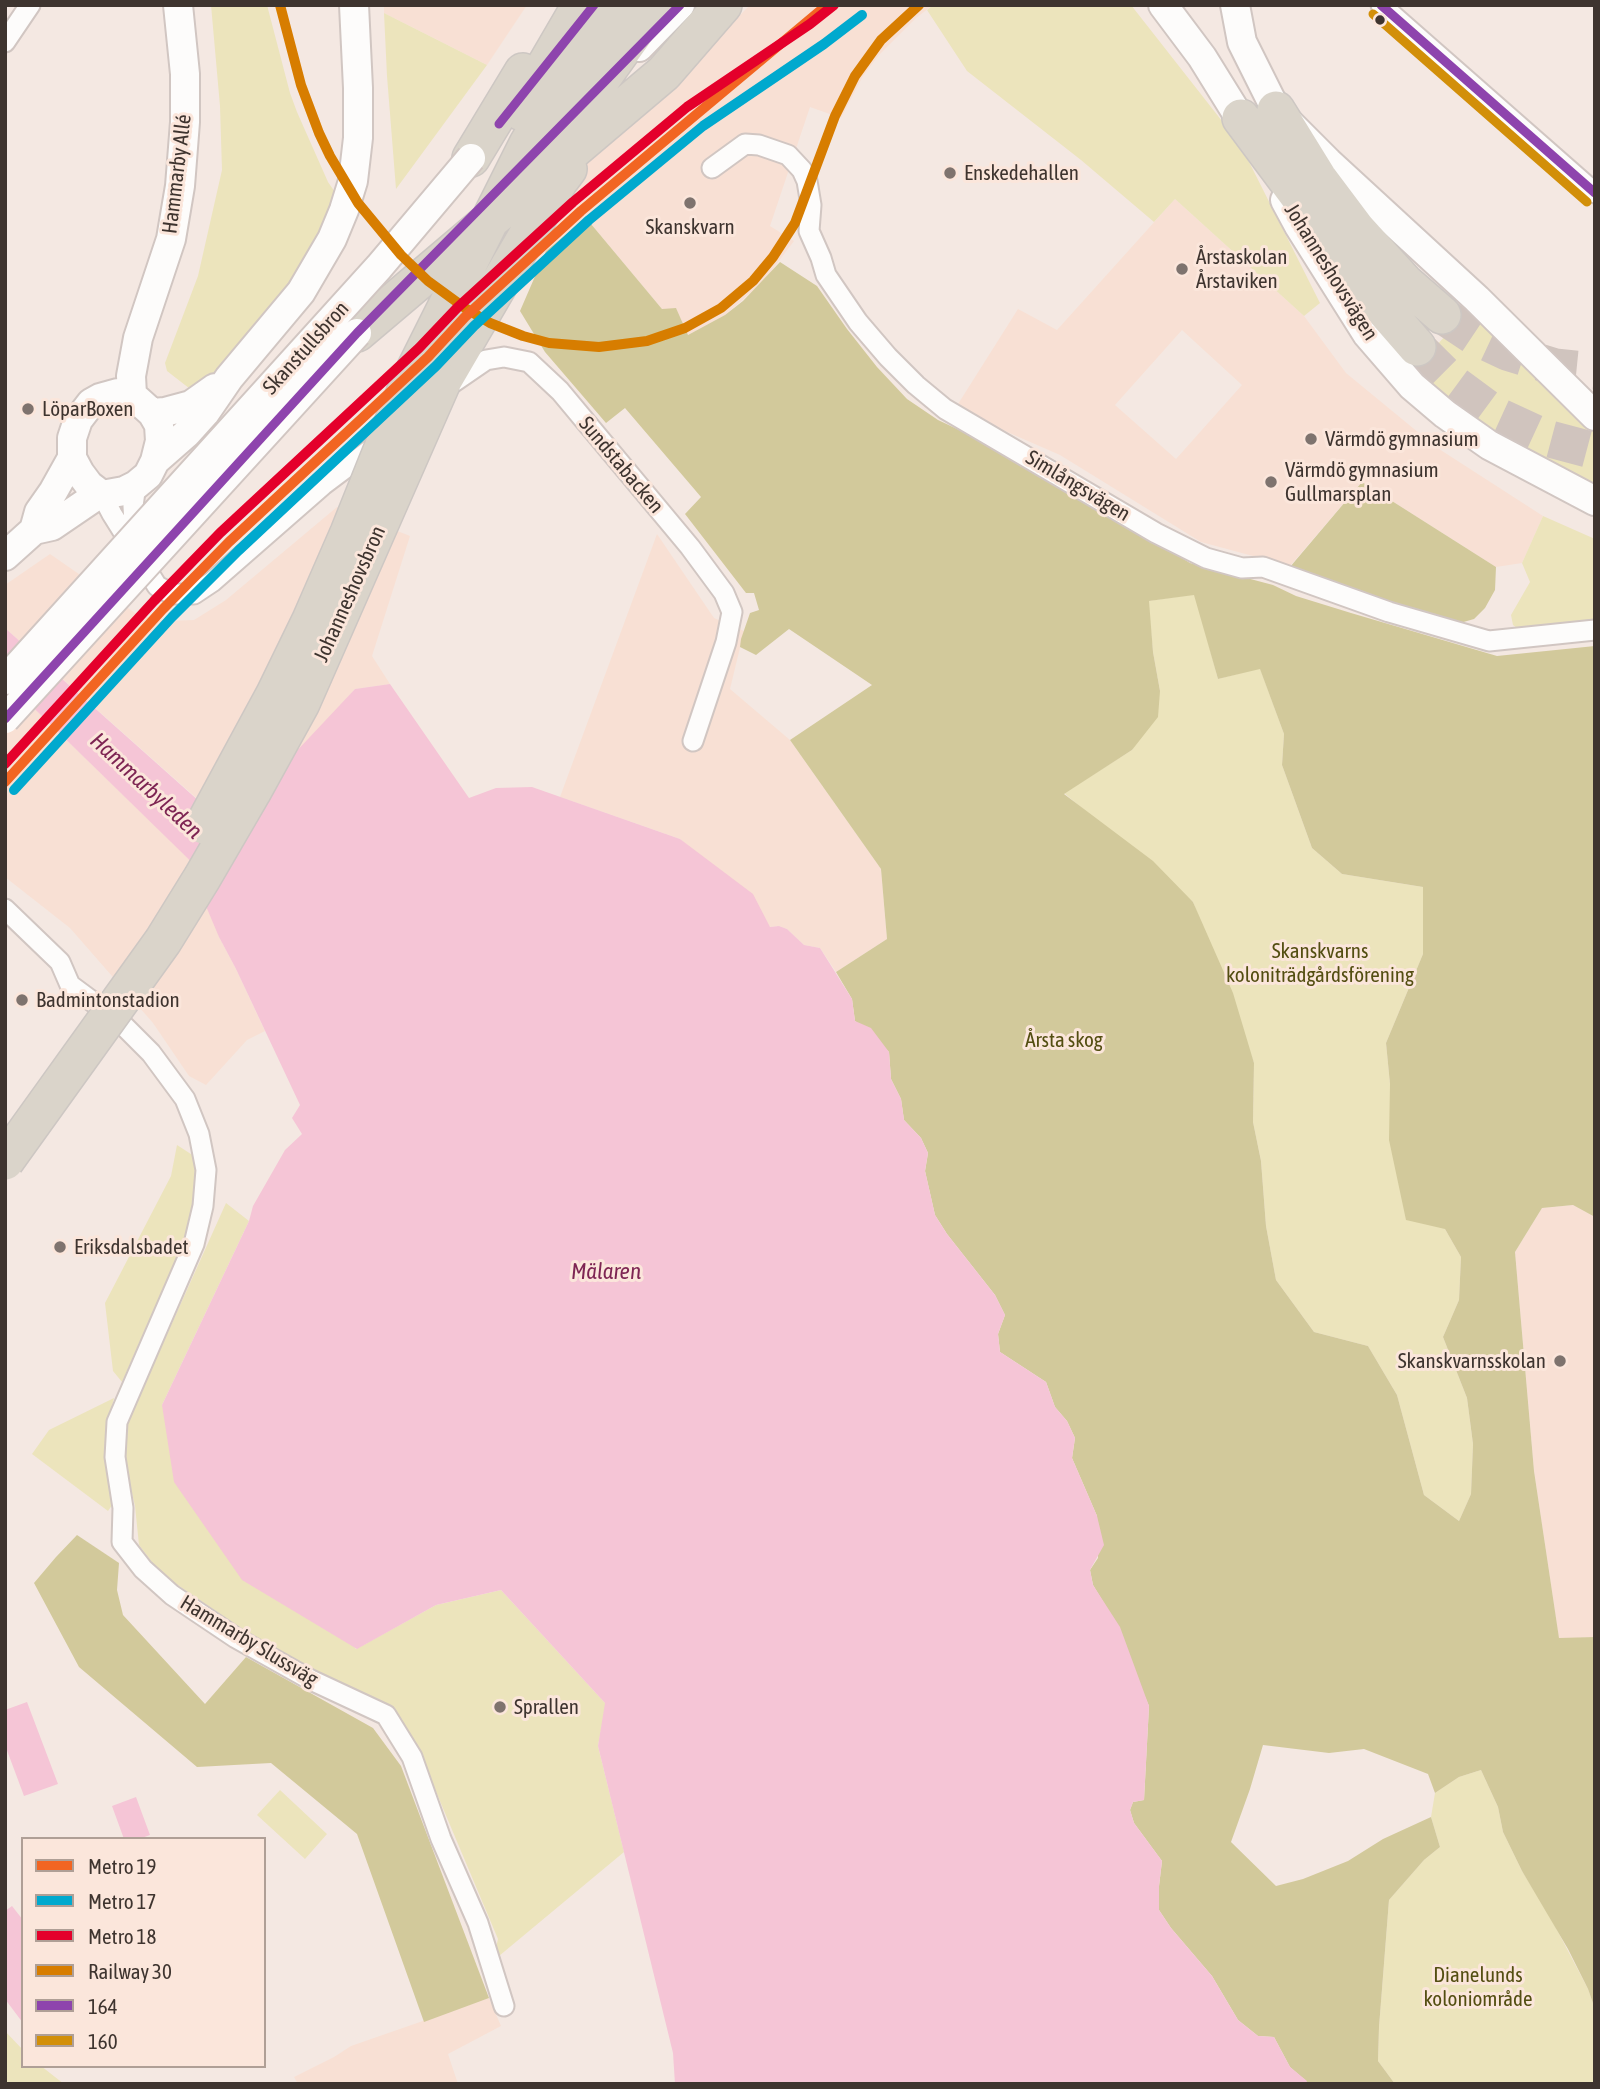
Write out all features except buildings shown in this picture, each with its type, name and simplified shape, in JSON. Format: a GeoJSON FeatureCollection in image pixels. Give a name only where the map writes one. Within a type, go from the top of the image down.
{"type":"FeatureCollection","features":[{"type":"Feature","properties":{"kind":"highway"},"geometry":{"type":"LineString","coordinates":[[471,158],[564,5]]}},
{"type":"Feature","properties":{"kind":"highway"},"geometry":{"type":"LineString","coordinates":[[427,379],[431,312],[481,198],[546,65],[581,5]]}},
{"type":"Feature","properties":{"kind":"highway","name":"Johanneshovsbron"},"geometry":{"type":"LineString","coordinates":[[5,1161],[163,941],[252,792],[301,703],[427,379],[528,144],[565,82],[621,5]]}},
{"type":"Feature","properties":{"kind":"highway","name":"Johanneshovsbron"},"geometry":{"type":"LineString","coordinates":[[5,1119],[89,1006],[185,859],[275,694],[349,533],[427,379],[524,204],[587,99],[654,5]]}},
{"type":"Feature","properties":{"kind":"highway"},"geometry":{"type":"LineString","coordinates":[[427,379],[559,181],[626,93],[706,5]]}},
{"type":"Feature","properties":{"kind":"highway"},"geometry":{"type":"LineString","coordinates":[[357,333],[664,73],[723,5]]}},
{"type":"Feature","properties":{"kind":"highway"},"geometry":{"type":"LineString","coordinates":[[1276,110],[1318,178],[1357,230],[1405,283],[1443,315]]}},
{"type":"Feature","properties":{"kind":"highway"},"geometry":{"type":"LineString","coordinates":[[1241,118],[1377,301],[1417,347]]}},
{"type":"Feature","properties":{"kind":"main road","name":"Hammarby Allé"},"geometry":{"type":"LineString","coordinates":[[142,404],[131,376],[138,338],[170,239],[180,186],[186,74],[178,5]]}},
{"type":"Feature","properties":{"kind":"main road"},"geometry":{"type":"LineString","coordinates":[[155,461],[205,413],[229,378],[300,292],[332,239],[353,181],[358,138],[354,5]]}},
{"type":"Feature","properties":{"kind":"main road","name":"Skanstullsbron"},"geometry":{"type":"LineString","coordinates":[[5,680],[379,267],[594,5]]}},
{"type":"Feature","properties":{"kind":"main road","name":"Skanstullsbron"},"geometry":{"type":"LineString","coordinates":[[5,719],[357,333],[680,5]]}},
{"type":"Feature","properties":{"kind":"main road","name":"Johanneshovsvägen"},"geometry":{"type":"LineString","coordinates":[[1163,5],[1202,57],[1241,118],[1300,226],[1367,334],[1404,376],[1445,414],[1489,445],[1595,501]]}},
{"type":"Feature","properties":{"kind":"main road"},"geometry":{"type":"LineString","coordinates":[[1235,5],[1242,42],[1276,110],[1595,416]]}},
{"type":"Feature","properties":{"kind":"main road","name":"Hammarby Allé"},"geometry":{"type":"LineString","coordinates":[[100,398],[121,358],[138,338]]}},
{"type":"Feature","properties":{"kind":"main road"},"geometry":{"type":"LineString","coordinates":[[101,494],[80,473],[72,458],[72,438],[78,420],[91,403],[118,393],[165,412],[191,405],[229,378]]}},
{"type":"Feature","properties":{"kind":"main road"},"geometry":{"type":"LineString","coordinates":[[5,556],[34,530],[52,526],[101,494],[124,491],[148,475],[160,441],[159,425],[142,404]]}},
{"type":"Feature","properties":{"kind":"main road"},"geometry":{"type":"LineString","coordinates":[[34,530],[39,512],[72,458]]}},
{"type":"Feature","properties":{"kind":"street"},"geometry":{"type":"LineString","coordinates":[[5,42],[30,5]]}},
{"type":"Feature","properties":{"kind":"street"},"geometry":{"type":"LineString","coordinates":[[1381,5],[1595,192]]}},
{"type":"Feature","properties":{"kind":"street","name":"Simlångsvägen"},"geometry":{"type":"LineString","coordinates":[[712,168],[745,144],[759,145],[788,155],[802,170],[807,181],[811,205],[809,231],[826,275],[858,322],[888,357],[916,385],[945,408],[1156,533],[1206,558],[1242,568],[1263,567],[1389,612],[1489,641],[1595,631]]}},
{"type":"Feature","properties":{"kind":"street","name":"Sundstabacken"},"geometry":{"type":"LineString","coordinates":[[101,494],[157,586],[172,594],[194,594],[212,582],[323,485],[463,375],[486,360],[504,357],[528,362],[560,391],[690,547],[724,593],[733,612],[726,642],[693,741]]}},
{"type":"Feature","properties":{"kind":"street"},"geometry":{"type":"LineString","coordinates":[[374,586],[393,505],[392,472],[377,444]]}},
{"type":"Feature","properties":{"kind":"street","name":"Sundstabacken"},"geometry":{"type":"LineString","coordinates":[[136,485],[136,550]]}},
{"type":"Feature","properties":{"kind":"street","name":"Hammarby Slussväg"},"geometry":{"type":"LineString","coordinates":[[5,909],[60,962],[70,985],[120,1022],[151,1053],[185,1099],[199,1134],[206,1170],[203,1206],[194,1244],[117,1422],[116,1457],[123,1508],[122,1542],[143,1569],[172,1595],[236,1638],[311,1680],[386,1715],[412,1757],[441,1839],[478,1923],[504,2006]]}},
{"type":"Feature","properties":{"kind":"shaded area"},"geometry":{"type":"Polygon","coordinates":[[[384,5],[527,5],[487,65],[384,13],[384,5]]]}},
{"type":"Feature","properties":{"kind":"shaded area"},"geometry":{"type":"Polygon","coordinates":[[[750,5],[933,5],[879,55],[863,76],[841,118],[810,107],[770,226],[794,241],[763,282],[725,315],[688,335],[676,309],[662,309],[586,218],[517,276],[581,164],[673,83],[750,5]]]}},
{"type":"Feature","properties":{"kind":"shaded area","name":"Värmdö gymnasium"},"geometry":{"type":"Polygon","coordinates":[[[1175,199],[1304,316],[1346,373],[1436,447],[1543,516],[1522,563],[1496,567],[1362,482],[1290,566],[1201,542],[1060,455],[1005,431],[958,404],[1018,309],[1057,330],[1175,199]],[[1182,330],[1115,405],[1176,459],[1242,385],[1182,330]]]}},
{"type":"Feature","properties":{"kind":"shaded area"},"geometry":{"type":"Polygon","coordinates":[[[337,507],[410,536],[372,656],[390,684],[355,689],[238,835],[5,628],[5,585],[50,554],[138,615],[168,621],[194,620],[226,600],[337,507]]]}},
{"type":"Feature","properties":{"kind":"shaded area"},"geometry":{"type":"Polygon","coordinates":[[[657,534],[714,618],[744,631],[730,689],[790,740],[881,869],[887,939],[836,972],[820,948],[804,945],[787,929],[770,927],[680,839],[560,797],[657,534]]]}},
{"type":"Feature","properties":{"kind":"shaded area"},"geometry":{"type":"Polygon","coordinates":[[[5,680],[213,882],[219,937],[265,1031],[247,1040],[206,1085],[189,1076],[153,1023],[70,928],[5,877],[5,680]]]}},
{"type":"Feature","properties":{"kind":"shaded area","name":"Skanskvarnsskolan"},"geometry":{"type":"Polygon","coordinates":[[[1573,1205],[1595,1217],[1595,1637],[1559,1639],[1534,1471],[1515,1252],[1542,1208],[1573,1205]]]}},
{"type":"Feature","properties":{"kind":"shaded area"},"geometry":{"type":"Polygon","coordinates":[[[489,1998],[501,2026],[448,2054],[458,2084],[298,2084],[294,2077],[351,2046],[489,1998]]]}},
{"type":"Feature","properties":{"kind":"green space"},"geometry":{"type":"Polygon","coordinates":[[[211,5],[267,5],[297,112],[328,182],[337,195],[294,288],[203,389],[194,392],[167,371],[165,363],[198,276],[222,170],[220,106],[211,5]]]}},
{"type":"Feature","properties":{"kind":"green space"},"geometry":{"type":"Polygon","coordinates":[[[933,5],[1131,5],[1240,144],[1320,303],[1304,316],[1175,199],[1154,222],[1081,160],[967,71],[927,10],[933,5]]]}},
{"type":"Feature","properties":{"kind":"green space"},"geometry":{"type":"Polygon","coordinates":[[[384,13],[487,65],[396,189],[387,76],[384,13]]]}},
{"type":"Feature","properties":{"kind":"green space","name":"Årsta skog"},"geometry":{"type":"Polygon","coordinates":[[[586,218],[662,309],[676,308],[688,335],[725,315],[743,301],[780,262],[817,286],[877,367],[907,399],[938,420],[1032,464],[1190,563],[1273,585],[1296,596],[1497,656],[1595,646],[1595,1217],[1573,1205],[1542,1208],[1515,1252],[1534,1471],[1559,1638],[1595,1637],[1595,2009],[1568,1949],[1522,1871],[1503,1832],[1498,1807],[1481,1770],[1459,1777],[1435,1793],[1428,1774],[1364,1749],[1329,1753],[1263,1745],[1231,1842],[1276,1886],[1303,1879],[1348,1861],[1383,1839],[1431,1817],[1440,1847],[1424,1860],[1389,1900],[1378,2061],[1395,2084],[1306,2084],[1290,2067],[1274,2037],[1258,2036],[1238,2020],[1212,1976],[1159,1910],[1162,1861],[1134,1823],[1130,1810],[1133,1802],[1144,1800],[1149,1706],[1105,1605],[1093,1585],[1090,1570],[1098,1558],[1097,1516],[1072,1458],[1075,1438],[1067,1421],[1055,1407],[1046,1382],[1000,1352],[998,1334],[1005,1315],[995,1295],[935,1215],[925,1171],[928,1153],[921,1138],[904,1120],[901,1099],[891,1079],[889,1052],[855,1021],[852,999],[836,972],[887,939],[881,869],[790,740],[872,685],[789,629],[756,655],[740,647],[750,613],[759,610],[754,593],[746,593],[685,514],[701,497],[625,408],[606,423],[545,352],[520,311],[546,251],[586,218]],[[1194,595],[1149,601],[1153,652],[1160,691],[1158,717],[1132,750],[1064,794],[1153,861],[1193,902],[1233,993],[1254,1063],[1253,1122],[1261,1161],[1266,1226],[1276,1280],[1314,1332],[1368,1346],[1397,1395],[1424,1495],[1459,1521],[1471,1494],[1473,1444],[1467,1398],[1443,1337],[1459,1300],[1461,1257],[1445,1229],[1406,1220],[1389,1140],[1390,1084],[1386,1043],[1423,954],[1423,887],[1342,874],[1312,848],[1282,765],[1284,734],[1260,669],[1218,679],[1194,595]]]}},
{"type":"Feature","properties":{"kind":"green space"},"geometry":{"type":"Polygon","coordinates":[[[1472,306],[1595,427],[1595,490],[1452,408],[1394,352],[1419,365],[1472,306]]]}},
{"type":"Feature","properties":{"kind":"green space"},"geometry":{"type":"Polygon","coordinates":[[[1362,482],[1496,567],[1495,590],[1485,608],[1474,619],[1460,623],[1290,567],[1362,482]]]}},
{"type":"Feature","properties":{"kind":"green space"},"geometry":{"type":"Polygon","coordinates":[[[1543,516],[1595,539],[1595,622],[1521,631],[1513,625],[1511,615],[1530,582],[1522,563],[1543,516]]]}},
{"type":"Feature","properties":{"kind":"green space","name":"Skanskvarns koloniträdgårdsförening"},"geometry":{"type":"Polygon","coordinates":[[[1195,594],[1218,679],[1260,668],[1284,734],[1282,765],[1312,848],[1342,874],[1423,887],[1423,954],[1386,1043],[1390,1084],[1445,1229],[1461,1257],[1459,1300],[1443,1337],[1467,1398],[1473,1444],[1471,1494],[1459,1521],[1424,1495],[1397,1395],[1368,1346],[1314,1332],[1276,1280],[1266,1226],[1261,1161],[1253,1122],[1254,1063],[1193,902],[1064,793],[1132,750],[1160,691],[1148,601],[1195,594]]]}},
{"type":"Feature","properties":{"kind":"green space"},"geometry":{"type":"Polygon","coordinates":[[[177,1145],[194,1156],[197,1174],[193,1206],[183,1244],[122,1382],[113,1371],[105,1303],[171,1176],[177,1145]]]}},
{"type":"Feature","properties":{"kind":"green space"},"geometry":{"type":"Polygon","coordinates":[[[226,1203],[249,1221],[162,1405],[356,1649],[436,1605],[501,1590],[606,1704],[598,1746],[624,1852],[493,1961],[498,1939],[429,1775],[398,1714],[319,1677],[245,1631],[160,1573],[139,1545],[135,1506],[124,1459],[124,1430],[226,1203]]]}},
{"type":"Feature","properties":{"kind":"green space"},"geometry":{"type":"Polygon","coordinates":[[[114,1398],[107,1428],[108,1459],[115,1501],[108,1511],[32,1454],[49,1430],[114,1398]]]}},
{"type":"Feature","properties":{"kind":"green space"},"geometry":{"type":"Polygon","coordinates":[[[77,1535],[119,1563],[117,1590],[123,1615],[205,1704],[246,1657],[373,1728],[401,1766],[489,1998],[424,2022],[357,1834],[271,1763],[197,1767],[79,1667],[34,1583],[77,1535]]]}},
{"type":"Feature","properties":{"kind":"green space","name":"Dianelunds koloniområde"},"geometry":{"type":"Polygon","coordinates":[[[1481,1770],[1498,1807],[1503,1832],[1522,1871],[1546,1909],[1588,1989],[1595,2009],[1595,2084],[1395,2084],[1378,2061],[1389,1900],[1424,1860],[1440,1847],[1431,1817],[1435,1793],[1459,1777],[1481,1770]]]}},
{"type":"Feature","properties":{"kind":"green space"},"geometry":{"type":"Polygon","coordinates":[[[280,1790],[327,1834],[305,1859],[257,1815],[280,1790]]]}},
{"type":"Feature","properties":{"kind":"green space"},"geometry":{"type":"Polygon","coordinates":[[[5,2031],[21,2048],[21,2068],[44,2068],[64,2084],[5,2084],[5,2031]]]}},
{"type":"Feature","properties":{"kind":"water","name":"Mälaren"},"geometry":{"type":"Polygon","coordinates":[[[5,628],[237,835],[277,772],[355,689],[390,684],[469,798],[496,788],[532,787],[680,839],[753,894],[770,927],[787,929],[804,945],[820,948],[852,999],[855,1021],[871,1028],[889,1052],[891,1079],[901,1099],[904,1120],[921,1138],[928,1153],[925,1171],[935,1215],[995,1295],[1005,1315],[998,1334],[1000,1352],[1046,1382],[1055,1407],[1067,1421],[1075,1438],[1072,1458],[1097,1516],[1104,1545],[1090,1570],[1093,1585],[1120,1627],[1149,1706],[1144,1800],[1133,1802],[1130,1810],[1134,1823],[1162,1861],[1159,1910],[1212,1976],[1238,2020],[1258,2036],[1274,2037],[1290,2067],[1307,2081],[1306,2084],[675,2084],[673,2053],[598,1746],[605,1703],[501,1590],[436,1605],[357,1649],[242,1580],[174,1482],[162,1405],[249,1221],[253,1206],[285,1150],[302,1134],[292,1118],[300,1105],[203,899],[212,882],[5,680],[5,628]]]}},
{"type":"Feature","properties":{"kind":"water"},"geometry":{"type":"Polygon","coordinates":[[[27,1702],[58,1784],[24,1796],[5,1745],[5,1710],[27,1702]]]}},
{"type":"Feature","properties":{"kind":"water"},"geometry":{"type":"Polygon","coordinates":[[[136,1797],[150,1835],[123,1837],[112,1806],[136,1797]]]}},
{"type":"Feature","properties":{"kind":"water"},"geometry":{"type":"Polygon","coordinates":[[[12,1906],[21,1917],[21,2020],[5,1999],[5,1911],[12,1906]]]}},
{"type":"Feature","properties":{"kind":"tunnel"},"geometry":{"type":"LineString","coordinates":[[1442,315],[1475,337],[1507,352],[1555,367],[1595,371]]}},
{"type":"Feature","properties":{"kind":"tunnel"},"geometry":{"type":"LineString","coordinates":[[1417,347],[1453,383],[1498,416],[1546,438],[1595,451]]}},
{"type":"Feature","properties":{"kind":"metro line","name":"19"},"geometry":{"type":"LineString","coordinates":[[5,782],[163,609],[229,542],[428,357],[465,317],[581,211],[827,5]]}},
{"type":"Feature","properties":{"kind":"metro line","name":"18"},"geometry":{"type":"LineString","coordinates":[[5,764],[220,533],[419,348],[457,308],[573,202],[687,107],[834,5]]}},
{"type":"Feature","properties":{"kind":"metro line","name":"17"},"geometry":{"type":"LineString","coordinates":[[14,790],[172,617],[238,551],[589,220],[703,126],[862,15]]}},
{"type":"Feature","properties":{"kind":"rail line","name":"30"},"geometry":{"type":"LineString","coordinates":[[280,5],[301,85],[330,156],[358,203],[401,255],[428,281],[490,323],[549,343],[599,347],[647,341],[685,328],[721,308],[753,281],[773,257],[795,223],[835,116],[855,76],[881,40],[919,5]]}},
{"type":"Feature","properties":{"kind":"transit line","name":"164"},"geometry":{"type":"LineString","coordinates":[[499,124],[594,5]]}},
{"type":"Feature","properties":{"kind":"transit line","name":"164"},"geometry":{"type":"LineString","coordinates":[[5,719],[357,333],[680,5]]}},
{"type":"Feature","properties":{"kind":"transit line","name":"164"},"geometry":{"type":"LineString","coordinates":[[1381,5],[1595,193]]}},
{"type":"Feature","properties":{"kind":"transit line","name":"160"},"geometry":{"type":"LineString","coordinates":[[1373,14],[1587,202]]}},
{"type":"Feature","properties":{"kind":"place","name":"Enskedehallen"},"geometry":{"type":"Point","coordinates":[950,173]}},
{"type":"Feature","properties":{"kind":"place","name":"Skanskvarn"},"geometry":{"type":"Point","coordinates":[690,203]}},
{"type":"Feature","properties":{"kind":"place","name":"Årstaskolan Årstaviken"},"geometry":{"type":"Point","coordinates":[1182,269]}},
{"type":"Feature","properties":{"kind":"place","name":"LöparBoxen"},"geometry":{"type":"Point","coordinates":[28,409]}},
{"type":"Feature","properties":{"kind":"place","name":"Värmdö gymnasium"},"geometry":{"type":"Point","coordinates":[1311,439]}},
{"type":"Feature","properties":{"kind":"place","name":"Värmdö gymnasium Gullmarsplan"},"geometry":{"type":"Point","coordinates":[1271,482]}},
{"type":"Feature","properties":{"kind":"place","name":"Badmintonstadion"},"geometry":{"type":"Point","coordinates":[22,1000]}},
{"type":"Feature","properties":{"kind":"place","name":"Eriksdalsbadet"},"geometry":{"type":"Point","coordinates":[60,1247]}},
{"type":"Feature","properties":{"kind":"place","name":"Skanskvarnsskolan"},"geometry":{"type":"Point","coordinates":[1560,1361]}},
{"type":"Feature","properties":{"kind":"place","name":"Sprallen"},"geometry":{"type":"Point","coordinates":[500,1707]}},
{"type":"Feature","properties":{"kind":"water label","name":"Hammarbyleden"},"geometry":{"type":"Point","coordinates":[146,786]}}]}
